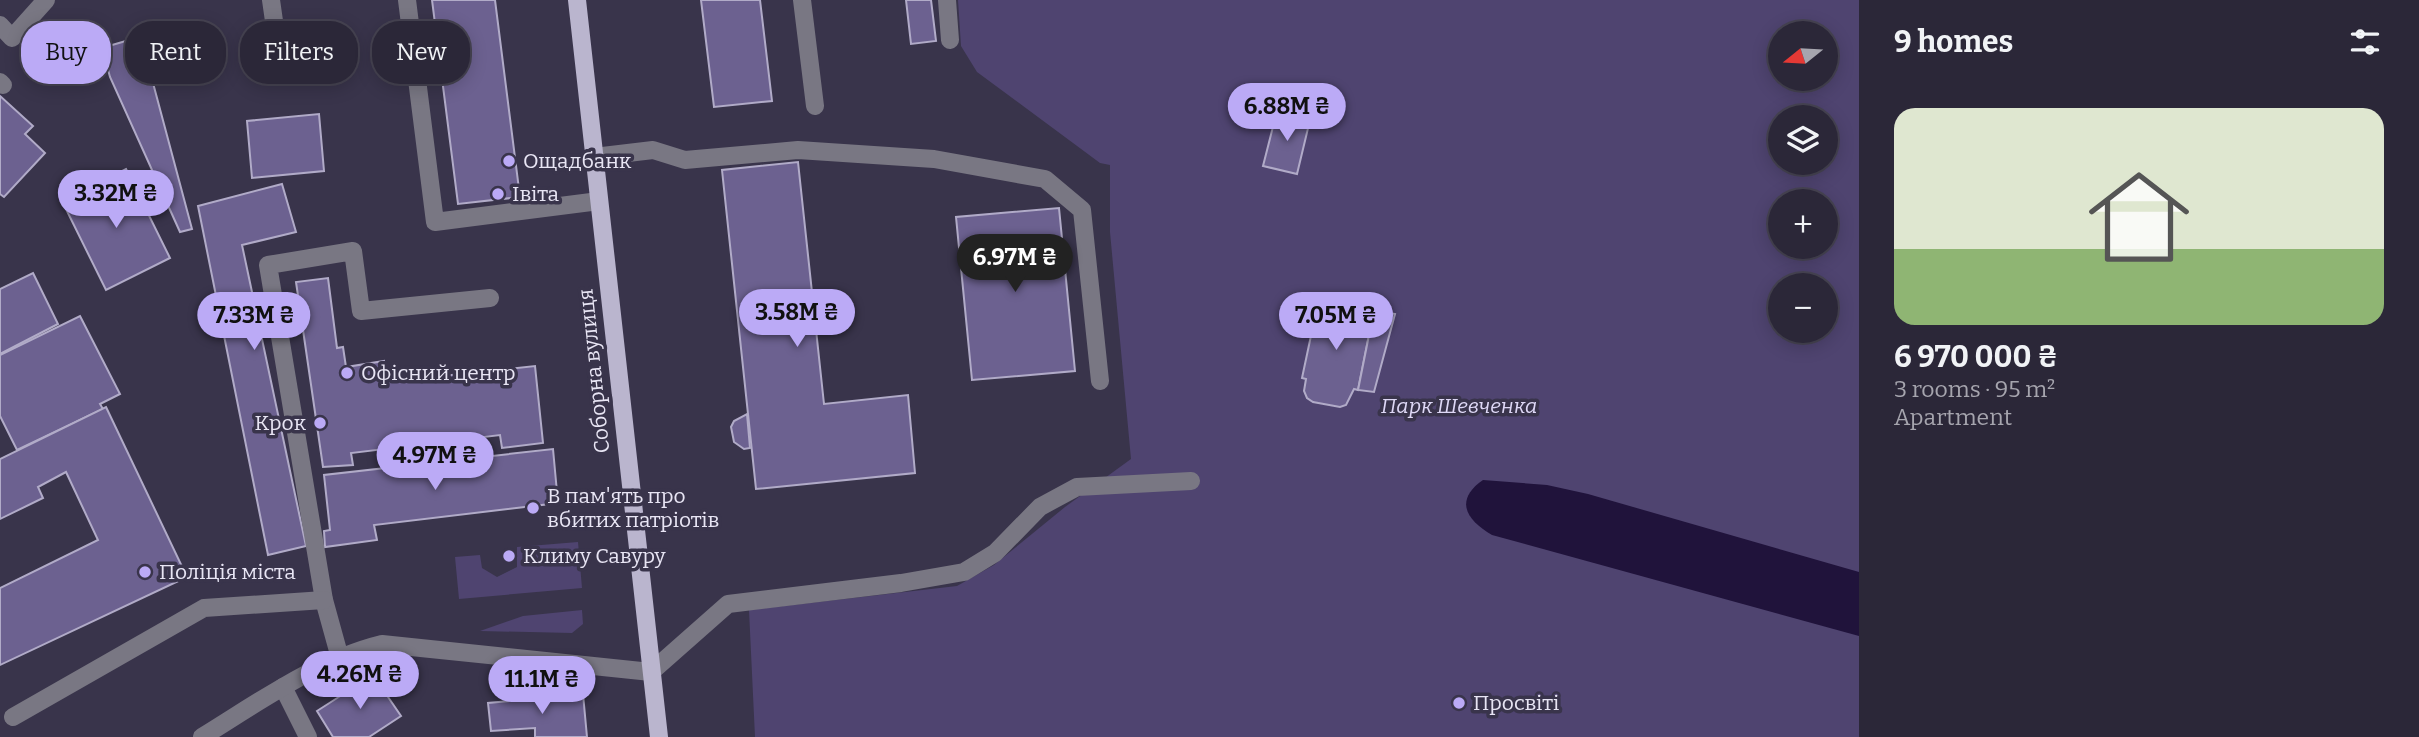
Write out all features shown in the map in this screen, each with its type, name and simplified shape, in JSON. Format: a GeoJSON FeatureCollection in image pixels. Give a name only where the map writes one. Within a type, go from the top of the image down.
{"type":"FeatureCollection","features":[{"type":"Feature","properties":{"kind":"main road","name":"Соборна вулиця"},"geometry":{"type":"LineString","coordinates":[[577,0],[659,737]]}},
{"type":"Feature","properties":{"kind":"street"},"geometry":{"type":"LineString","coordinates":[[0,25],[12,38],[46,0]]}},
{"type":"Feature","properties":{"kind":"street"},"geometry":{"type":"LineString","coordinates":[[271,0],[274,21]]}},
{"type":"Feature","properties":{"kind":"street"},"geometry":{"type":"LineString","coordinates":[[407,0],[435,222],[599,201]]}},
{"type":"Feature","properties":{"kind":"street"},"geometry":{"type":"LineString","coordinates":[[802,0],[815,106]]}},
{"type":"Feature","properties":{"kind":"street"},"geometry":{"type":"LineString","coordinates":[[947,0],[950,40]]}},
{"type":"Feature","properties":{"kind":"street"},"geometry":{"type":"LineString","coordinates":[[594,157],[653,150],[685,160],[798,150],[934,159],[1045,179],[1082,210],[1100,381]]}},
{"type":"Feature","properties":{"kind":"street"},"geometry":{"type":"LineString","coordinates":[[340,657],[324,600],[268,265],[353,251],[361,311],[490,298]]}},
{"type":"Feature","properties":{"kind":"street"},"geometry":{"type":"LineString","coordinates":[[202,737],[282,687],[340,657],[382,643],[651,673],[729,604],[901,583],[964,572],[995,553],[1040,508],[1077,487],[1191,481]]}},
{"type":"Feature","properties":{"kind":"street"},"geometry":{"type":"LineString","coordinates":[[13,718],[204,608],[324,600]]}},
{"type":"Feature","properties":{"kind":"street"},"geometry":{"type":"LineString","coordinates":[[282,687],[308,737]]}},
{"type":"Feature","properties":{"kind":"green space","name":"Парк Шевченка"},"geometry":{"type":"Polygon","coordinates":[[[958,0],[1859,0],[1859,737],[755,737],[749,610],[957,586],[994,565],[1065,507],[1131,459],[1110,232],[1110,165],[1100,163],[977,72],[961,46],[958,0]]]}},
{"type":"Feature","properties":{"kind":"green space"},"geometry":{"type":"Polygon","coordinates":[[[578,542],[582,588],[459,599],[455,557],[480,555],[482,568],[497,577],[517,567],[517,547],[578,542]]]}},
{"type":"Feature","properties":{"kind":"green space"},"geometry":{"type":"Polygon","coordinates":[[[582,610],[583,624],[572,633],[480,631],[523,616],[582,610]]]}},
{"type":"Feature","properties":{"kind":"shaded area"},"geometry":{"type":"Polygon","coordinates":[[[1483,480],[1547,485],[1588,494],[1859,572],[1859,636],[1492,535],[1476,523],[1467,509],[1469,495],[1483,480]]]}},
{"type":"Feature","properties":{"kind":"building"},"geometry":{"type":"Polygon","coordinates":[[[432,0],[495,0],[520,197],[458,204],[443,84],[470,84],[470,21],[435,21],[432,0]]]}},
{"type":"Feature","properties":{"kind":"building"},"geometry":{"type":"Polygon","coordinates":[[[701,0],[760,0],[772,101],[714,107],[701,0]]]}},
{"type":"Feature","properties":{"kind":"building"},"geometry":{"type":"Polygon","coordinates":[[[906,0],[931,0],[936,41],[911,44],[906,0]]]}},
{"type":"Feature","properties":{"kind":"building"},"geometry":{"type":"Polygon","coordinates":[[[125,41],[125,84],[153,84],[192,229],[180,232],[111,79],[111,45],[125,41]]]}},
{"type":"Feature","properties":{"kind":"building"},"geometry":{"type":"Polygon","coordinates":[[[0,96],[33,126],[25,134],[45,153],[4,197],[0,194],[0,96]]]}},
{"type":"Feature","properties":{"kind":"building"},"geometry":{"type":"Polygon","coordinates":[[[1277,111],[1310,120],[1297,174],[1263,166],[1277,111]]]}},
{"type":"Feature","properties":{"kind":"building"},"geometry":{"type":"Polygon","coordinates":[[[319,114],[324,171],[252,178],[247,121],[319,114]]]}},
{"type":"Feature","properties":{"kind":"building"},"geometry":{"type":"Polygon","coordinates":[[[798,162],[824,404],[908,395],[915,473],[756,489],[722,170],[798,162]]]}},
{"type":"Feature","properties":{"kind":"building"},"geometry":{"type":"Polygon","coordinates":[[[126,169],[170,258],[106,290],[62,201],[126,169]]]}},
{"type":"Feature","properties":{"kind":"building"},"geometry":{"type":"Polygon","coordinates":[[[282,184],[296,232],[242,245],[306,546],[268,555],[198,206],[282,184]]]}},
{"type":"Feature","properties":{"kind":"building"},"geometry":{"type":"Polygon","coordinates":[[[1059,208],[1075,371],[972,380],[956,217],[1059,208]]]}},
{"type":"Feature","properties":{"kind":"building"},"geometry":{"type":"Polygon","coordinates":[[[33,273],[58,324],[0,354],[0,289],[33,273]]]}},
{"type":"Feature","properties":{"kind":"building","name":"Офісний центр"},"geometry":{"type":"Polygon","coordinates":[[[328,278],[337,348],[343,347],[346,367],[384,361],[386,382],[535,366],[543,443],[502,448],[500,435],[351,453],[353,465],[323,467],[296,282],[328,278]]]}},
{"type":"Feature","properties":{"kind":"building"},"geometry":{"type":"Polygon","coordinates":[[[1319,298],[1374,310],[1358,390],[1354,389],[1346,405],[1340,407],[1313,402],[1307,398],[1304,391],[1306,379],[1302,378],[1319,298]]]}},
{"type":"Feature","properties":{"kind":"building"},"geometry":{"type":"Polygon","coordinates":[[[1374,310],[1395,314],[1374,392],[1358,390],[1374,310]]]}},
{"type":"Feature","properties":{"kind":"building"},"geometry":{"type":"Polygon","coordinates":[[[80,316],[120,394],[100,404],[103,409],[17,450],[0,416],[0,355],[80,316]]]}},
{"type":"Feature","properties":{"kind":"building"},"geometry":{"type":"Polygon","coordinates":[[[106,407],[187,577],[0,665],[0,588],[98,540],[66,472],[38,487],[43,498],[0,519],[0,459],[106,407]]]}},
{"type":"Feature","properties":{"kind":"building"},"geometry":{"type":"Polygon","coordinates":[[[747,414],[750,448],[744,449],[734,442],[731,427],[734,421],[747,414]]]}},
{"type":"Feature","properties":{"kind":"building"},"geometry":{"type":"Polygon","coordinates":[[[553,449],[558,503],[374,525],[377,540],[325,547],[324,531],[330,530],[324,475],[553,449]]]}},
{"type":"Feature","properties":{"kind":"building"},"geometry":{"type":"Polygon","coordinates":[[[373,675],[401,716],[369,737],[333,737],[317,711],[373,675]]]}},
{"type":"Feature","properties":{"kind":"building"},"geometry":{"type":"Polygon","coordinates":[[[583,694],[587,737],[535,737],[535,728],[491,731],[488,703],[583,694]]]}},
{"type":"Feature","properties":{"kind":"place","name":"Ощадбанк"},"geometry":{"type":"Point","coordinates":[509,161]}},
{"type":"Feature","properties":{"kind":"place","name":"Івіта"},"geometry":{"type":"Point","coordinates":[498,194]}},
{"type":"Feature","properties":{"kind":"place","name":"Офісний центр"},"geometry":{"type":"Point","coordinates":[347,373]}},
{"type":"Feature","properties":{"kind":"place","name":"Крок"},"geometry":{"type":"Point","coordinates":[320,423]}},
{"type":"Feature","properties":{"kind":"place","name":"В пам'ять про вбитих патріотів"},"geometry":{"type":"Point","coordinates":[533,508]}},
{"type":"Feature","properties":{"kind":"place","name":"Климу Савуру"},"geometry":{"type":"Point","coordinates":[509,556]}},
{"type":"Feature","properties":{"kind":"place","name":"Поліція міста"},"geometry":{"type":"Point","coordinates":[145,572]}},
{"type":"Feature","properties":{"kind":"place","name":"Просвіті"},"geometry":{"type":"Point","coordinates":[1459,703]}}]}
